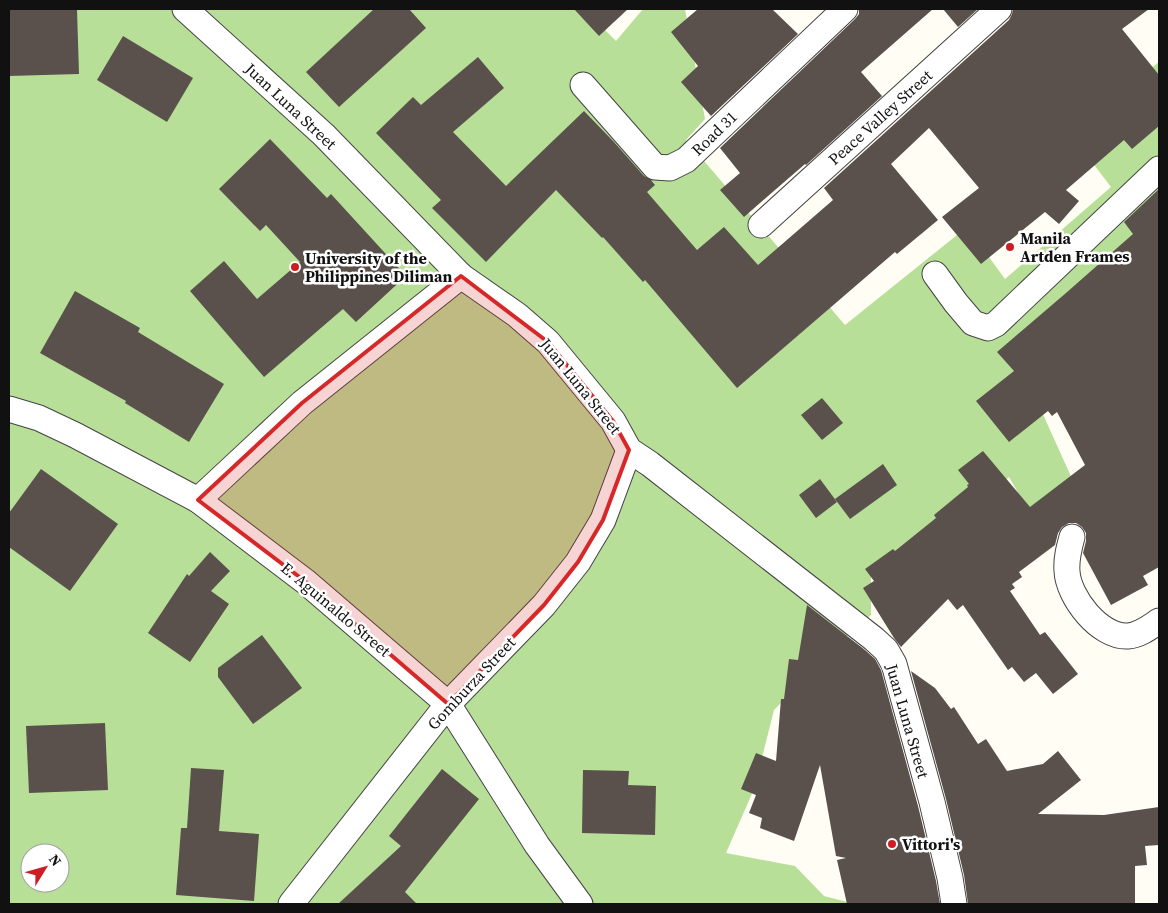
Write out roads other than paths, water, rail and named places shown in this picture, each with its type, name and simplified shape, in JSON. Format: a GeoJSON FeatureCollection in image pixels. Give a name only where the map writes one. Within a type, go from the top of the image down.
{"type":"FeatureCollection","features":[{"type":"Feature","properties":{"kind":"street","name":"Juan Luna Street"},"geometry":{"type":"LineString","coordinates":[[185,9],[324,135],[461,276],[517,315],[548,342],[614,421],[629,450],[650,464],[874,638],[886,650],[894,664],[929,793],[950,878],[954,904]]}},
{"type":"Feature","properties":{"kind":"street","name":"Road 31"},"geometry":{"type":"LineString","coordinates":[[584,85],[655,167],[670,168],[686,160],[845,9]]}},
{"type":"Feature","properties":{"kind":"street","name":"Peace Valley Street"},"geometry":{"type":"LineString","coordinates":[[761,225],[999,9]]}},
{"type":"Feature","properties":{"kind":"street"},"geometry":{"type":"LineString","coordinates":[[935,274],[973,323],[988,328],[996,324],[1159,169]]}},
{"type":"Feature","properties":{"kind":"street"},"geometry":{"type":"LineString","coordinates":[[198,500],[302,403],[461,276]]}},
{"type":"Feature","properties":{"kind":"street","name":"E. Aguinaldo Street"},"geometry":{"type":"LineString","coordinates":[[9,409],[39,418],[75,435],[198,500],[306,582],[448,704],[537,844],[580,904]]}},
{"type":"Feature","properties":{"kind":"street","name":"Gomburza Street"},"geometry":{"type":"LineString","coordinates":[[291,904],[448,704],[544,605],[578,562],[603,520],[629,450]]}},
{"type":"Feature","properties":{"kind":"street"},"geometry":{"type":"LineString","coordinates":[[1072,537],[1066,572],[1071,590],[1089,616],[1101,627],[1114,634],[1128,636],[1139,633],[1159,621]]}},
{"type":"Feature","properties":{"kind":"place","name":"Manila Artden Frames"},"geometry":{"type":"Point","coordinates":[1010,247]}},
{"type":"Feature","properties":{"kind":"place","name":"University of the Philippines Diliman"},"geometry":{"type":"Point","coordinates":[295,267]}},
{"type":"Feature","properties":{"kind":"place","name":"Vittori's"},"geometry":{"type":"Point","coordinates":[892,844]}}]}
